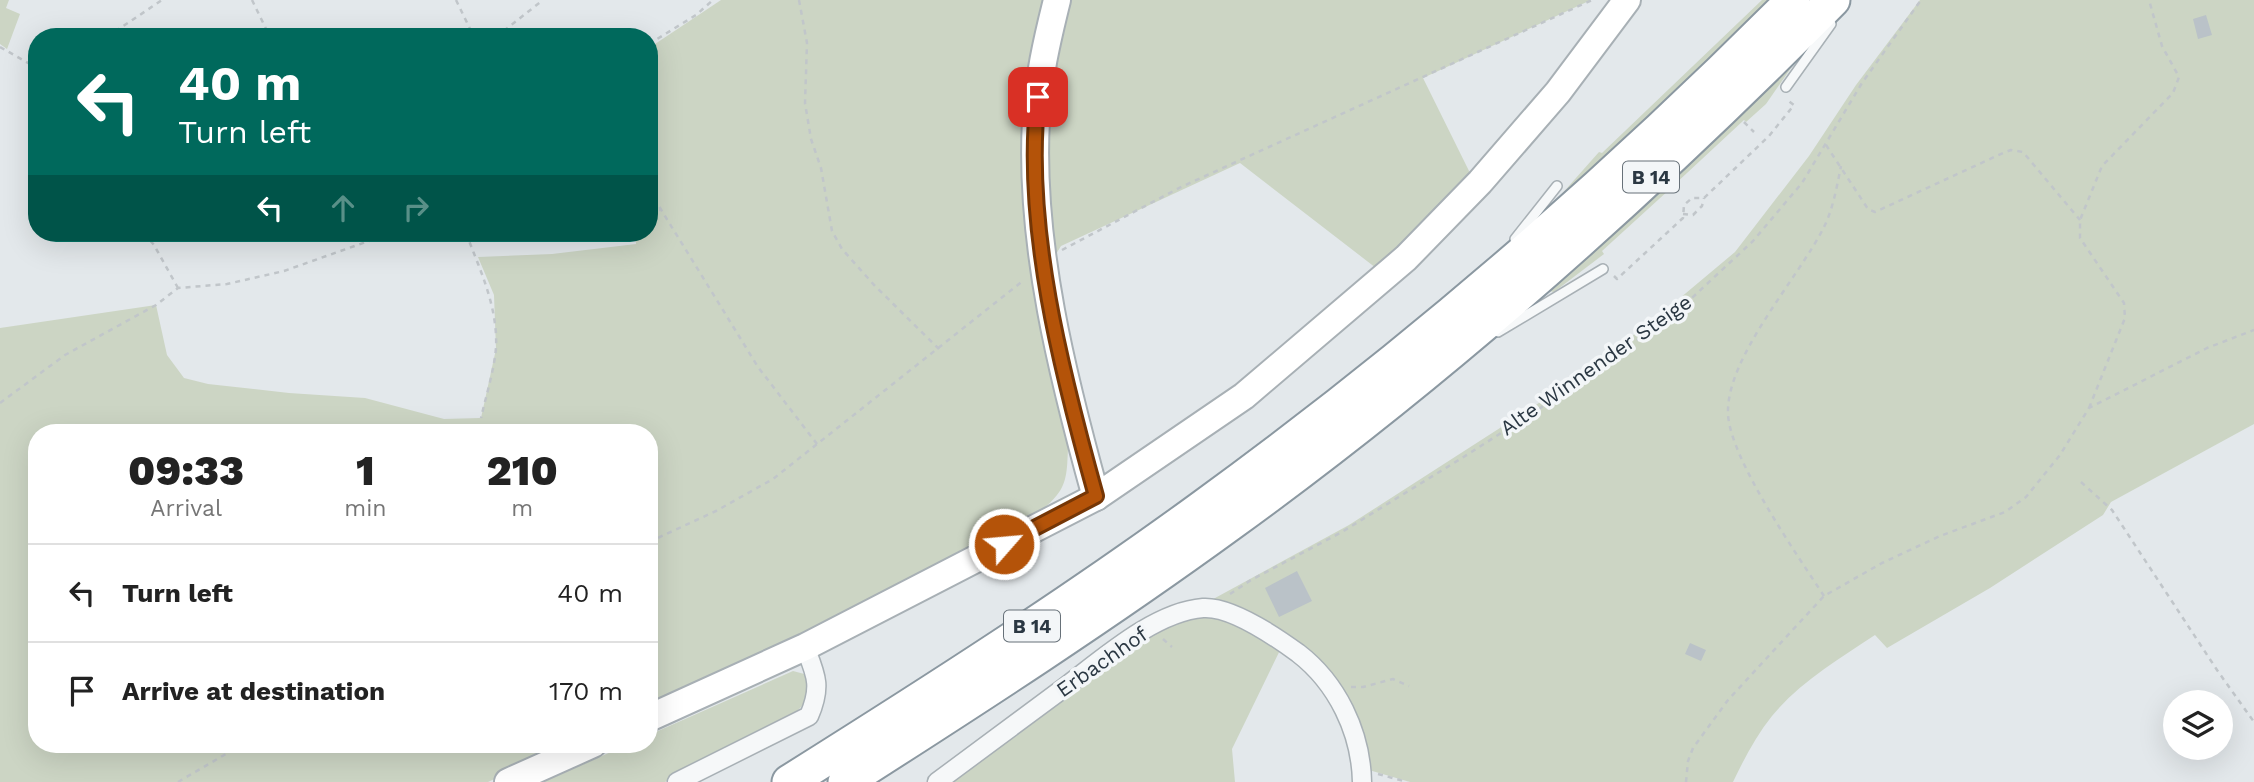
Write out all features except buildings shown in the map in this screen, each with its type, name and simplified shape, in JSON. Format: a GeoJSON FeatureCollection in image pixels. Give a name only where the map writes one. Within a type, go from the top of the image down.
{"type":"FeatureCollection","features":[{"type":"Feature","properties":{"kind":"highway","name":"B 14"},"geometry":{"type":"LineString","coordinates":[[789,782],[1057,610],[1201,509],[1361,387],[1648,140],[1793,0]]}},
{"type":"Feature","properties":{"kind":"highway","name":"B 14"},"geometry":{"type":"LineString","coordinates":[[845,782],[1066,638],[1231,524],[1383,407],[1460,344],[1671,159],[1834,10]]}},
{"type":"Feature","properties":{"kind":"street"},"geometry":{"type":"LineString","coordinates":[[1057,0],[1043,56],[1036,118],[1036,209],[1072,410],[1096,496]]}},
{"type":"Feature","properties":{"kind":"street"},"geometry":{"type":"LineString","coordinates":[[658,714],[805,647],[1096,496],[1244,396],[1406,258],[1480,182],[1549,102],[1627,0]]}},
{"type":"Feature","properties":{"kind":"street"},"geometry":{"type":"LineString","coordinates":[[1216,609],[1234,615],[1284,643],[1325,677],[1345,713],[1362,775]]}},
{"type":"Feature","properties":{"kind":"street","name":"Erbachhof"},"geometry":{"type":"LineString","coordinates":[[937,782],[1136,634],[1186,611],[1216,609]]}},
{"type":"Feature","properties":{"kind":"street"},"geometry":{"type":"LineString","coordinates":[[677,782],[809,716],[816,701],[818,681],[805,647]]}},
{"type":"Feature","properties":{"kind":"street"},"geometry":{"type":"LineString","coordinates":[[508,782],[573,753]]}},
{"type":"Feature","properties":{"kind":"lane"},"geometry":{"type":"LineString","coordinates":[[1783,91],[1834,10]]}},
{"type":"Feature","properties":{"kind":"lane"},"geometry":{"type":"LineString","coordinates":[[1505,249],[1535,217],[1557,187]]}},
{"type":"Feature","properties":{"kind":"lane"},"geometry":{"type":"LineString","coordinates":[[1460,344],[1495,334],[1606,270]]}},
{"type":"Feature","properties":{"kind":"path"},"geometry":{"type":"LineString","coordinates":[[120,28],[162,0]]}},
{"type":"Feature","properties":{"kind":"path"},"geometry":{"type":"LineString","coordinates":[[252,0],[266,28]]}},
{"type":"Feature","properties":{"kind":"path"},"geometry":{"type":"LineString","coordinates":[[456,0],[470,28]]}},
{"type":"Feature","properties":{"kind":"path"},"geometry":{"type":"LineString","coordinates":[[507,28],[543,0]]}},
{"type":"Feature","properties":{"kind":"path"},"geometry":{"type":"LineString","coordinates":[[658,38],[696,15],[713,0]]}},
{"type":"Feature","properties":{"kind":"path"},"geometry":{"type":"LineString","coordinates":[[799,0],[807,43],[805,103],[811,139],[821,168],[832,230],[842,249],[939,349]]}},
{"type":"Feature","properties":{"kind":"path"},"geometry":{"type":"LineString","coordinates":[[658,538],[716,511],[773,479],[1062,250],[1181,187],[1592,0]]}},
{"type":"Feature","properties":{"kind":"path","name":"Alte Winnender Steige"},"geometry":{"type":"LineString","coordinates":[[1216,609],[1224,598],[1251,580],[1342,532],[1559,396],[1679,310],[1753,241],[1802,183],[1862,83],[1921,0]]}},
{"type":"Feature","properties":{"kind":"path"},"geometry":{"type":"LineString","coordinates":[[1686,782],[1693,748],[1721,709],[1824,596],[1882,563],[1940,536],[1981,523],[2015,505],[2026,497],[2060,455],[2089,408],[2125,318],[2124,303],[2080,238],[2080,220],[2102,166],[2173,93],[2178,84],[2179,76],[2162,46],[2149,0]]}},
{"type":"Feature","properties":{"kind":"path"},"geometry":{"type":"LineString","coordinates":[[0,47],[28,63]]}},
{"type":"Feature","properties":{"kind":"path"},"geometry":{"type":"LineString","coordinates":[[1683,214],[1693,215],[1702,206],[1704,198],[1754,151],[1784,118],[1794,105],[1783,91]]}},
{"type":"Feature","properties":{"kind":"path"},"geometry":{"type":"LineString","coordinates":[[1826,145],[1868,209],[1875,212],[2003,153],[2019,150],[2080,220]]}},
{"type":"Feature","properties":{"kind":"path"},"geometry":{"type":"LineString","coordinates":[[1824,596],[1780,528],[1758,487],[1732,436],[1728,414],[1740,360],[1824,226],[1841,166]]}},
{"type":"Feature","properties":{"kind":"path"},"geometry":{"type":"LineString","coordinates":[[1606,270],[1617,279],[1683,218],[1684,205],[1692,198],[1704,198]]}},
{"type":"Feature","properties":{"kind":"path"},"geometry":{"type":"LineString","coordinates":[[658,205],[758,367],[817,444]]}},
{"type":"Feature","properties":{"kind":"path"},"geometry":{"type":"LineString","coordinates":[[152,242],[178,288]]}},
{"type":"Feature","properties":{"kind":"path"},"geometry":{"type":"LineString","coordinates":[[0,403],[65,355],[156,305],[178,288],[227,284],[284,271],[361,242]]}},
{"type":"Feature","properties":{"kind":"path"},"geometry":{"type":"LineString","coordinates":[[470,242],[490,294],[496,349],[481,418]]}},
{"type":"Feature","properties":{"kind":"path"},"geometry":{"type":"LineString","coordinates":[[2089,408],[2207,348],[2254,330]]}},
{"type":"Feature","properties":{"kind":"path"},"geometry":{"type":"LineString","coordinates":[[2081,482],[2112,510],[2254,722]]}},
{"type":"Feature","properties":{"kind":"path"},"geometry":{"type":"LineString","coordinates":[[1330,685],[1363,687],[1393,679],[1409,686]]}},
{"type":"Feature","properties":{"kind":"path"},"geometry":{"type":"LineString","coordinates":[[178,782],[228,753]]}},
{"type":"Feature","properties":{"kind":"path"},"geometry":{"type":"LineString","coordinates":[[1362,775],[1407,782]]}},
{"type":"Feature","properties":{"kind":"green space"},"geometry":{"type":"Polygon","coordinates":[[[0,0],[9,0],[6,8],[20,14],[7,49],[0,44],[0,0]]]}},
{"type":"Feature","properties":{"kind":"green space"},"geometry":{"type":"Polygon","coordinates":[[[721,0],[1591,0],[1423,78],[1471,175],[1376,268],[1240,163],[1061,246],[1037,285],[1068,449],[1065,479],[1057,495],[1033,515],[903,586],[658,703],[658,424],[28,424],[28,753],[551,753],[488,782],[0,782],[0,328],[156,305],[167,355],[184,378],[208,384],[289,393],[365,398],[444,419],[481,418],[496,349],[494,295],[478,257],[552,254],[636,242],[658,242],[658,42],[721,0]]]}},
{"type":"Feature","properties":{"kind":"green space"},"geometry":{"type":"Polygon","coordinates":[[[1762,0],[1772,0],[1664,108],[1552,205],[1599,152],[1602,153],[1762,0]]]}},
{"type":"Feature","properties":{"kind":"green space"},"geometry":{"type":"Polygon","coordinates":[[[1920,0],[2254,0],[2254,424],[2111,502],[2103,515],[1990,588],[1887,648],[1875,635],[1834,662],[1795,692],[1772,716],[1733,782],[1410,782],[1362,768],[1338,698],[1284,642],[1232,749],[1235,782],[945,782],[1138,640],[1349,525],[1556,392],[1655,319],[1735,252],[1809,156],[1856,85],[1920,0]]]}},
{"type":"Feature","properties":{"kind":"green space"},"geometry":{"type":"Polygon","coordinates":[[[1800,55],[1766,104],[1746,122],[1744,120],[1673,186],[1668,182],[1666,185],[1670,189],[1602,251],[1604,254],[1554,292],[1549,291],[1800,55]]]}},
{"type":"Feature","properties":{"kind":"green space"},"geometry":{"type":"Polygon","coordinates":[[[793,671],[808,675],[808,700],[796,712],[665,782],[543,782],[609,753],[658,753],[658,731],[793,671]]]}},
{"type":"Feature","properties":{"kind":"route"},"geometry":{"type":"LineString","coordinates":[[1004,544],[1096,496],[1072,410],[1036,209],[1034,160],[1038,97]]}}]}
